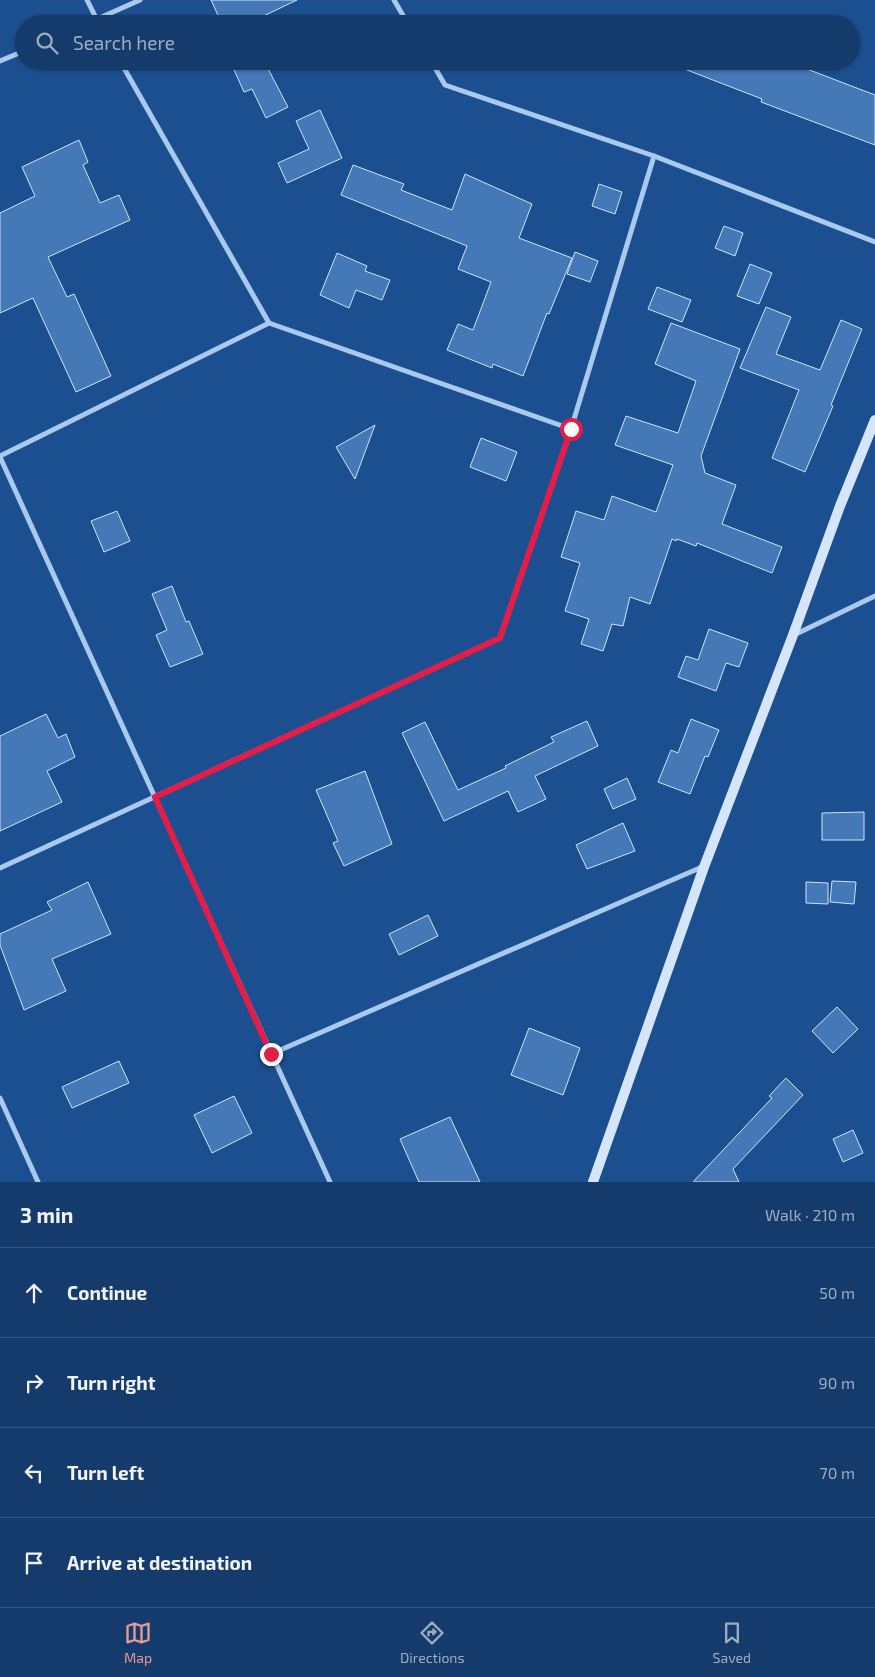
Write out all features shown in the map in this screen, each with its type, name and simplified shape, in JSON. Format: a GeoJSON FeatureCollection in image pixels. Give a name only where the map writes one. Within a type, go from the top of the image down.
{"type":"FeatureCollection","features":[{"type":"Feature","properties":{"kind":"main road"},"geometry":{"type":"LineString","coordinates":[[593,1182],[704,866],[793,635],[840,506],[875,420]]}},
{"type":"Feature","properties":{"kind":"street"},"geometry":{"type":"LineString","coordinates":[[88,0],[95,15]]}},
{"type":"Feature","properties":{"kind":"street"},"geometry":{"type":"LineString","coordinates":[[110,15],[140,0]]}},
{"type":"Feature","properties":{"kind":"street"},"geometry":{"type":"LineString","coordinates":[[394,0],[403,15]]}},
{"type":"Feature","properties":{"kind":"street"},"geometry":{"type":"LineString","coordinates":[[0,61],[15,55]]}},
{"type":"Feature","properties":{"kind":"street"},"geometry":{"type":"LineString","coordinates":[[125,70],[269,323],[571,429]]}},
{"type":"Feature","properties":{"kind":"street"},"geometry":{"type":"LineString","coordinates":[[437,70],[446,85],[654,156],[875,242]]}},
{"type":"Feature","properties":{"kind":"street"},"geometry":{"type":"LineString","coordinates":[[0,868],[500,638],[571,429],[654,156]]}},
{"type":"Feature","properties":{"kind":"street"},"geometry":{"type":"LineString","coordinates":[[269,323],[0,456],[330,1182]]}},
{"type":"Feature","properties":{"kind":"street"},"geometry":{"type":"LineString","coordinates":[[793,635],[875,596]]}},
{"type":"Feature","properties":{"kind":"street"},"geometry":{"type":"LineString","coordinates":[[271,1054],[704,866]]}},
{"type":"Feature","properties":{"kind":"street"},"geometry":{"type":"LineString","coordinates":[[0,1098],[38,1182]]}},
{"type":"Feature","properties":{"kind":"building"},"geometry":{"type":"Polygon","coordinates":[[[211,0],[297,0],[266,15],[218,15],[211,0]]]}},
{"type":"Feature","properties":{"kind":"building"},"geometry":{"type":"Polygon","coordinates":[[[234,70],[269,70],[288,107],[266,118],[252,89],[244,92],[234,70]]]}},
{"type":"Feature","properties":{"kind":"building"},"geometry":{"type":"Polygon","coordinates":[[[687,70],[810,70],[875,95],[875,145],[761,102],[762,99],[687,70]]]}},
{"type":"Feature","properties":{"kind":"building"},"geometry":{"type":"Polygon","coordinates":[[[320,110],[342,158],[287,183],[278,163],[309,149],[296,121],[320,110]]]}},
{"type":"Feature","properties":{"kind":"building"},"geometry":{"type":"Polygon","coordinates":[[[79,140],[88,162],[83,165],[100,203],[119,195],[130,220],[48,257],[67,297],[74,294],[111,376],[76,392],[33,298],[0,313],[0,213],[35,196],[22,167],[79,140]]]}},
{"type":"Feature","properties":{"kind":"building"},"geometry":{"type":"Polygon","coordinates":[[[353,165],[404,184],[401,190],[452,210],[465,174],[532,204],[519,238],[572,258],[549,314],[547,313],[523,376],[493,364],[492,368],[447,350],[458,324],[473,330],[491,282],[458,269],[467,246],[341,195],[353,165]]]}},
{"type":"Feature","properties":{"kind":"building"},"geometry":{"type":"Polygon","coordinates":[[[599,184],[622,192],[615,214],[592,206],[599,184]]]}},
{"type":"Feature","properties":{"kind":"building"},"geometry":{"type":"Polygon","coordinates":[[[724,226],[743,233],[735,256],[715,248],[724,226]]]}},
{"type":"Feature","properties":{"kind":"building"},"geometry":{"type":"Polygon","coordinates":[[[575,252],[598,261],[590,282],[567,274],[575,252]]]}},
{"type":"Feature","properties":{"kind":"building"},"geometry":{"type":"Polygon","coordinates":[[[337,253],[367,266],[365,271],[390,280],[382,300],[356,290],[349,308],[320,295],[337,253]]]}},
{"type":"Feature","properties":{"kind":"building"},"geometry":{"type":"Polygon","coordinates":[[[750,264],[772,273],[759,304],[737,296],[750,264]]]}},
{"type":"Feature","properties":{"kind":"building"},"geometry":{"type":"Polygon","coordinates":[[[657,287],[691,300],[682,322],[648,309],[657,287]]]}},
{"type":"Feature","properties":{"kind":"building"},"geometry":{"type":"Polygon","coordinates":[[[766,307],[791,317],[776,354],[820,370],[841,320],[862,329],[831,405],[833,406],[805,472],[772,458],[799,390],[740,368],[766,307]]]}},
{"type":"Feature","properties":{"kind":"building"},"geometry":{"type":"Polygon","coordinates":[[[671,323],[740,349],[701,456],[705,473],[736,485],[722,524],[782,547],[772,573],[697,543],[696,546],[672,539],[650,604],[630,597],[623,626],[612,624],[603,651],[581,644],[589,619],[565,611],[580,563],[561,557],[576,511],[604,520],[612,496],[656,512],[673,465],[615,445],[626,416],[678,433],[696,381],[655,364],[671,323]]]}},
{"type":"Feature","properties":{"kind":"building"},"geometry":{"type":"Polygon","coordinates":[[[375,425],[355,479],[336,447],[375,425]]]}},
{"type":"Feature","properties":{"kind":"building"},"geometry":{"type":"Polygon","coordinates":[[[481,438],[517,452],[506,481],[470,467],[481,438]]]}},
{"type":"Feature","properties":{"kind":"building"},"geometry":{"type":"Polygon","coordinates":[[[117,511],[130,541],[104,552],[91,521],[117,511]]]}},
{"type":"Feature","properties":{"kind":"building"},"geometry":{"type":"Polygon","coordinates":[[[172,586],[186,622],[189,621],[203,654],[170,667],[156,635],[167,630],[152,594],[172,586]]]}},
{"type":"Feature","properties":{"kind":"building"},"geometry":{"type":"Polygon","coordinates":[[[709,629],[748,643],[739,667],[726,663],[716,691],[678,677],[686,656],[698,660],[709,629]]]}},
{"type":"Feature","properties":{"kind":"building"},"geometry":{"type":"Polygon","coordinates":[[[46,714],[58,738],[66,734],[75,757],[47,771],[62,802],[0,831],[0,736],[46,714]]]}},
{"type":"Feature","properties":{"kind":"building"},"geometry":{"type":"Polygon","coordinates":[[[691,719],[719,730],[708,757],[705,756],[690,794],[658,782],[671,750],[678,753],[691,719]]]}},
{"type":"Feature","properties":{"kind":"building"},"geometry":{"type":"Polygon","coordinates":[[[587,721],[598,746],[535,776],[546,799],[518,812],[508,791],[444,821],[402,733],[425,722],[458,790],[506,768],[505,766],[554,742],[551,737],[587,721]]]}},
{"type":"Feature","properties":{"kind":"building"},"geometry":{"type":"Polygon","coordinates":[[[365,771],[392,844],[344,866],[333,843],[338,841],[316,790],[365,771]]]}},
{"type":"Feature","properties":{"kind":"building"},"geometry":{"type":"Polygon","coordinates":[[[627,778],[636,799],[613,809],[604,789],[627,778]]]}},
{"type":"Feature","properties":{"kind":"building"},"geometry":{"type":"Polygon","coordinates":[[[864,812],[864,840],[822,840],[822,813],[864,812]]]}},
{"type":"Feature","properties":{"kind":"building"},"geometry":{"type":"Polygon","coordinates":[[[623,823],[635,851],[587,869],[576,845],[623,823]]]}},
{"type":"Feature","properties":{"kind":"building"},"geometry":{"type":"Polygon","coordinates":[[[832,881],[856,882],[854,904],[830,902],[832,881]]]}},
{"type":"Feature","properties":{"kind":"building"},"geometry":{"type":"Polygon","coordinates":[[[88,882],[111,934],[52,959],[66,991],[24,1010],[0,945],[0,934],[52,910],[47,902],[88,882]]]}},
{"type":"Feature","properties":{"kind":"building"},"geometry":{"type":"Polygon","coordinates":[[[806,882],[828,883],[828,904],[806,903],[806,882]]]}},
{"type":"Feature","properties":{"kind":"building"},"geometry":{"type":"Polygon","coordinates":[[[428,915],[438,936],[399,955],[389,934],[428,915]]]}},
{"type":"Feature","properties":{"kind":"building"},"geometry":{"type":"Polygon","coordinates":[[[837,1007],[858,1029],[833,1053],[812,1031],[837,1007]]]}},
{"type":"Feature","properties":{"kind":"building"},"geometry":{"type":"Polygon","coordinates":[[[529,1028],[580,1048],[563,1095],[511,1075],[529,1028]]]}},
{"type":"Feature","properties":{"kind":"building"},"geometry":{"type":"Polygon","coordinates":[[[119,1061],[129,1083],[72,1108],[62,1087],[119,1061]]]}},
{"type":"Feature","properties":{"kind":"building"},"geometry":{"type":"Polygon","coordinates":[[[786,1078],[803,1095],[733,1169],[739,1182],[693,1182],[772,1098],[769,1096],[786,1078]]]}},
{"type":"Feature","properties":{"kind":"building"},"geometry":{"type":"Polygon","coordinates":[[[234,1096],[252,1133],[212,1153],[194,1115],[234,1096]]]}},
{"type":"Feature","properties":{"kind":"building"},"geometry":{"type":"Polygon","coordinates":[[[450,1117],[480,1182],[419,1182],[400,1139],[450,1117]]]}},
{"type":"Feature","properties":{"kind":"building"},"geometry":{"type":"Polygon","coordinates":[[[853,1130],[863,1153],[843,1162],[833,1139],[853,1130]]]}},
{"type":"Feature","properties":{"kind":"route"},"geometry":{"type":"LineString","coordinates":[[271,1054],[155,797],[500,638],[571,429]]}}]}
